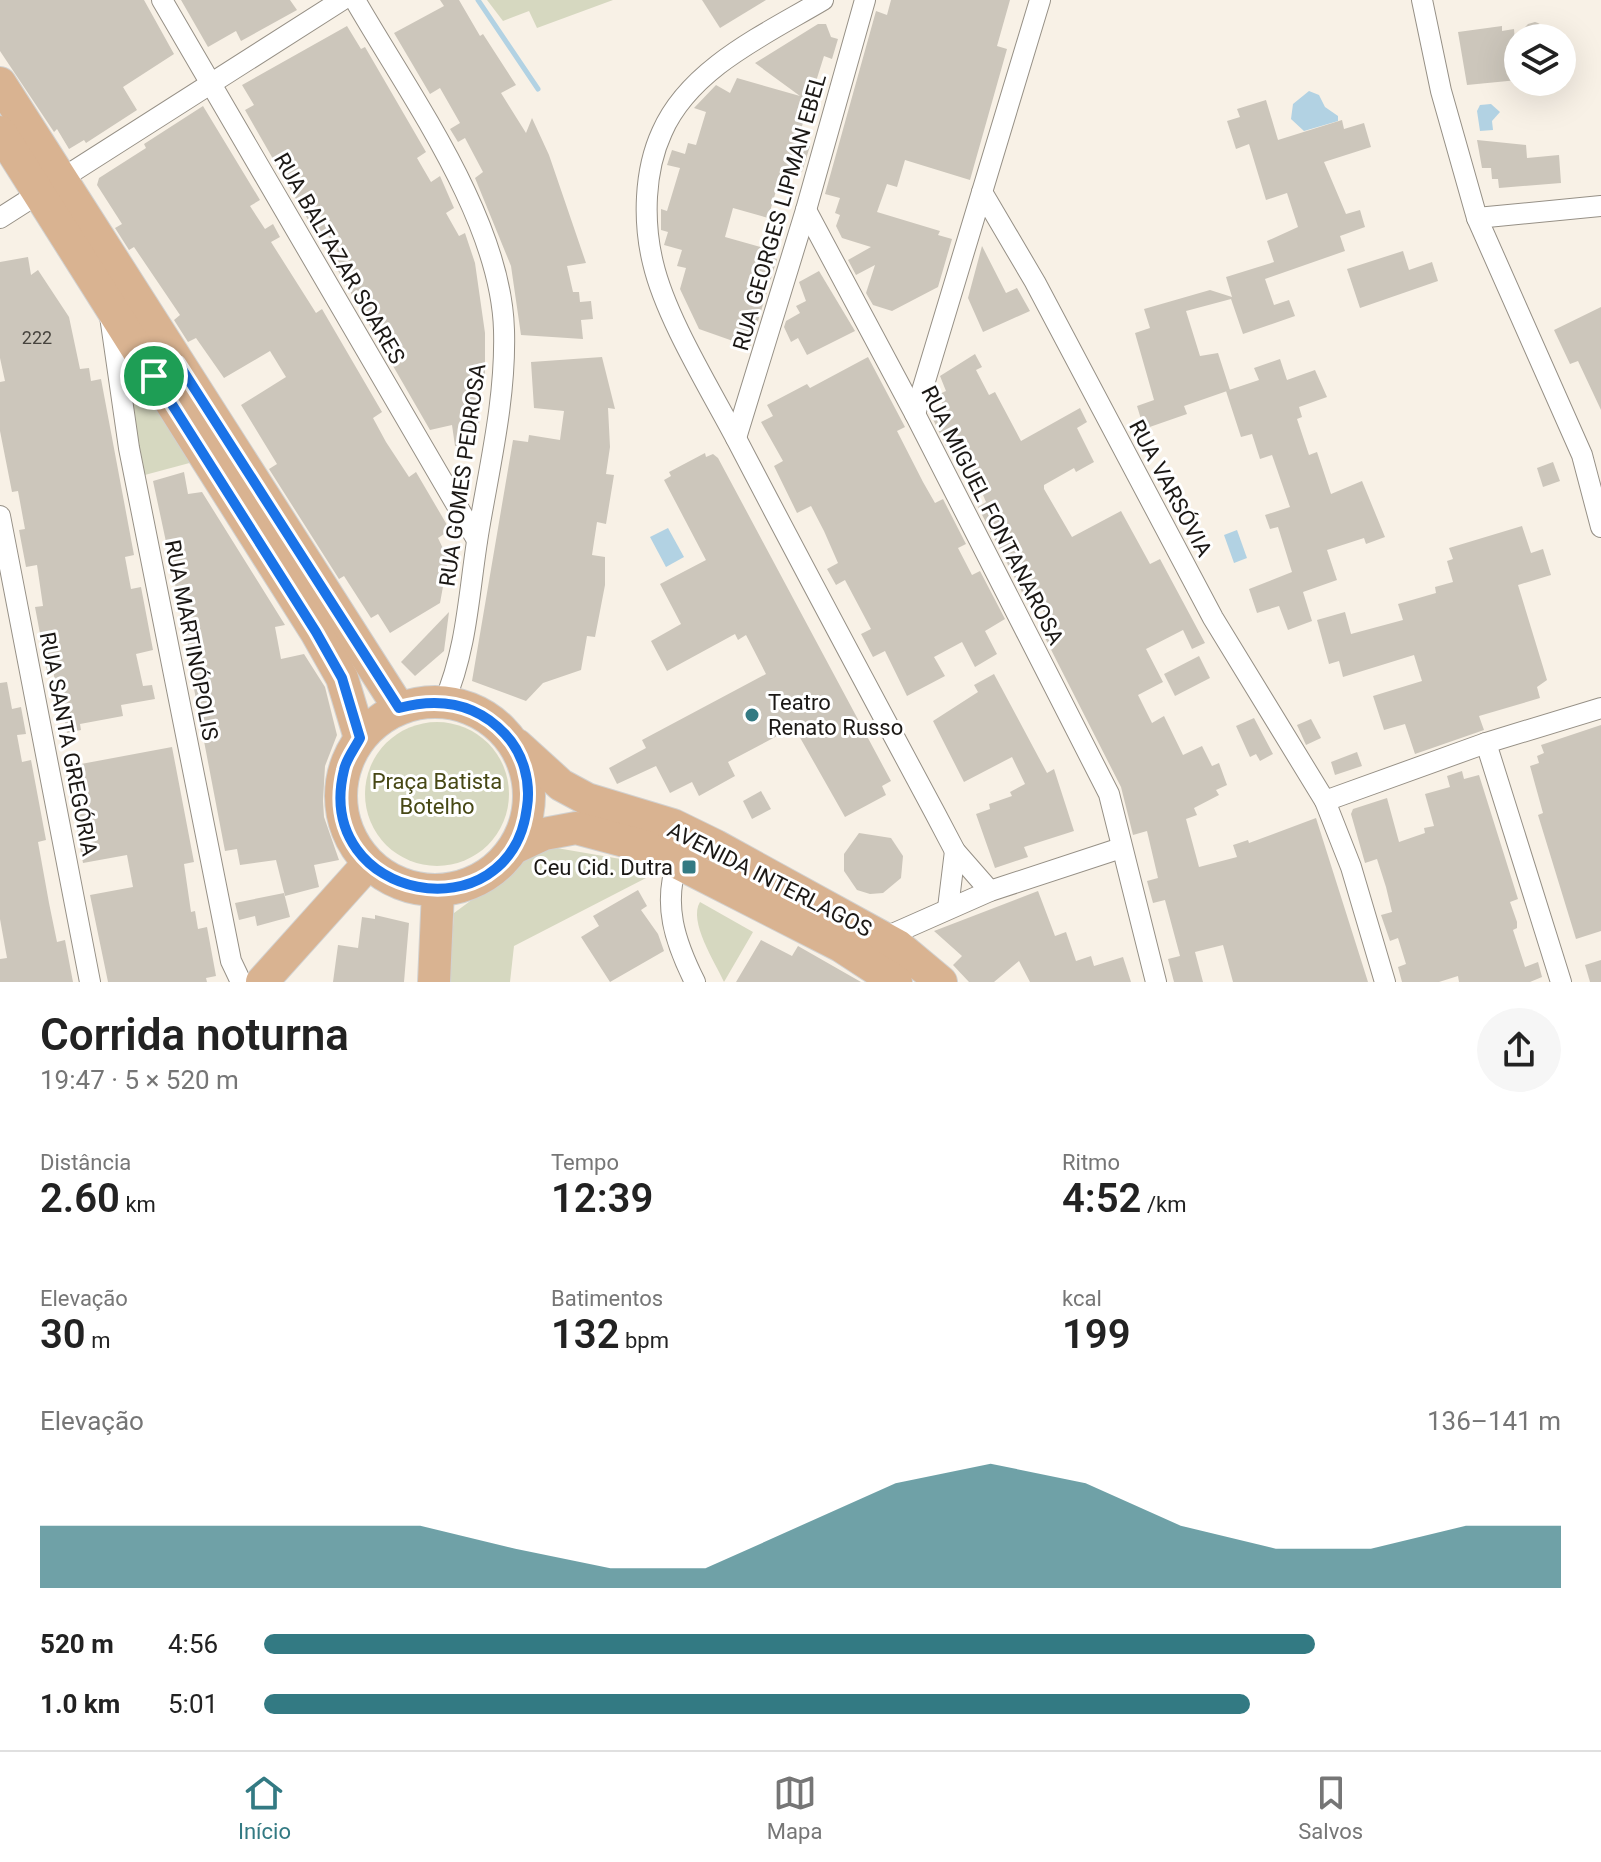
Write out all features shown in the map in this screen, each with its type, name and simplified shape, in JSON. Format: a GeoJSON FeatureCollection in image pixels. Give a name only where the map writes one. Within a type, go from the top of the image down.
{"type":"FeatureCollection","features":[{"type":"Feature","properties":{"kind":"main road"},"geometry":{"type":"LineString","coordinates":[[0,83],[108,305],[166,370],[399,708]]}},
{"type":"Feature","properties":{"kind":"main road"},"geometry":{"type":"LineString","coordinates":[[0,132],[50,185],[166,370],[342,678],[360,738]]}},
{"type":"Feature","properties":{"kind":"main road"},"geometry":{"type":"LineString","coordinates":[[444,702],[470,708],[493,721],[511,741],[524,765],[529,793],[525,822],[514,848],[493,870],[467,885],[438,891],[400,885],[368,864],[348,836],[340,803],[344,768],[360,738],[371,725],[399,708],[444,702]]}},
{"type":"Feature","properties":{"kind":"main road","name":"AVENIDA INTERLAGOS"},"geometry":{"type":"LineString","coordinates":[[511,741],[574,792],[673,825],[872,947],[896,982]]}},
{"type":"Feature","properties":{"kind":"main road","name":"AVENIDA INTERLAGOS"},"geometry":{"type":"LineString","coordinates":[[514,848],[544,834],[576,828],[606,834],[678,860],[872,947],[941,982]]}},
{"type":"Feature","properties":{"kind":"main road"},"geometry":{"type":"LineString","coordinates":[[262,982],[368,864]]}},
{"type":"Feature","properties":{"kind":"main road"},"geometry":{"type":"LineString","coordinates":[[434,982],[438,891]]}},
{"type":"Feature","properties":{"kind":"street","name":"RUA BALTAZAR SOARES"},"geometry":{"type":"LineString","coordinates":[[162,0],[477,540]]}},
{"type":"Feature","properties":{"kind":"street"},"geometry":{"type":"LineString","coordinates":[[0,218],[342,0]]}},
{"type":"Feature","properties":{"kind":"street","name":"RUA GOMES PEDROSA"},"geometry":{"type":"LineString","coordinates":[[355,0],[474,209],[493,265],[504,328],[501,399],[462,650],[444,702]]}},
{"type":"Feature","properties":{"kind":"street"},"geometry":{"type":"LineString","coordinates":[[823,0],[748,45],[692,87],[674,107],[660,135],[649,180],[646,214],[653,264],[680,329],[736,438],[955,851],[990,891]]}},
{"type":"Feature","properties":{"kind":"street","name":"RUA GEORGES LIPMAN EBEL"},"geometry":{"type":"LineString","coordinates":[[736,438],[806,210],[865,0]]}},
{"type":"Feature","properties":{"kind":"street"},"geometry":{"type":"LineString","coordinates":[[915,414],[1040,0]]}},
{"type":"Feature","properties":{"kind":"street"},"geometry":{"type":"LineString","coordinates":[[1422,0],[1441,91],[1477,218],[1582,455],[1601,527]]}},
{"type":"Feature","properties":{"kind":"street","name":"RUA VARSÓVIA"},"geometry":{"type":"LineString","coordinates":[[982,192],[1035,282],[1213,618],[1325,801],[1347,854],[1385,982]]}},
{"type":"Feature","properties":{"kind":"street"},"geometry":{"type":"LineString","coordinates":[[1477,218],[1601,206]]}},
{"type":"Feature","properties":{"kind":"street","name":"RUA MIGUEL FONTANAROSA"},"geometry":{"type":"LineString","coordinates":[[806,210],[915,414],[1109,794],[1156,982]]}},
{"type":"Feature","properties":{"kind":"street","name":"RUA MARTINÓPOLIS"},"geometry":{"type":"LineString","coordinates":[[108,305],[129,448],[231,961],[241,982]]}},
{"type":"Feature","properties":{"kind":"street","name":"RUA SANTA GREGÓRIA"},"geometry":{"type":"LineString","coordinates":[[0,516],[90,982]]}},
{"type":"Feature","properties":{"kind":"street"},"geometry":{"type":"LineString","coordinates":[[1325,801],[1486,743],[1601,708]]}},
{"type":"Feature","properties":{"kind":"street"},"geometry":{"type":"LineString","coordinates":[[1486,743],[1561,982]]}},
{"type":"Feature","properties":{"kind":"street"},"geometry":{"type":"LineString","coordinates":[[872,947],[948,908],[990,891],[1121,848]]}},
{"type":"Feature","properties":{"kind":"street"},"geometry":{"type":"LineString","coordinates":[[948,908],[955,851]]}},
{"type":"Feature","properties":{"kind":"street"},"geometry":{"type":"LineString","coordinates":[[678,860],[669,894],[670,914],[675,938],[695,982]]}},
{"type":"Feature","properties":{"kind":"green space"},"geometry":{"type":"Polygon","coordinates":[[[487,0],[613,0],[537,28],[529,11],[503,21],[487,0]]]}},
{"type":"Feature","properties":{"kind":"green space"},"geometry":{"type":"Polygon","coordinates":[[[121,356],[133,363],[197,461],[141,476],[121,356]]]}},
{"type":"Feature","properties":{"kind":"green space","name":"Praça Batista Botelho"},"geometry":{"type":"Polygon","coordinates":[[[437,722],[465,727],[488,743],[504,766],[509,794],[504,822],[488,845],[465,861],[437,866],[409,861],[386,845],[370,822],[365,794],[370,766],[386,743],[409,727],[437,722]]]}},
{"type":"Feature","properties":{"kind":"green space"},"geometry":{"type":"Polygon","coordinates":[[[545,846],[638,862],[646,878],[514,946],[510,982],[449,982],[454,913],[545,846]]]}},
{"type":"Feature","properties":{"kind":"green space"},"geometry":{"type":"Polygon","coordinates":[[[700,902],[753,932],[724,982],[697,920],[700,902]]]}},
{"type":"Feature","properties":{"kind":"water"},"geometry":{"type":"Polygon","coordinates":[[[1309,91],[1319,95],[1325,107],[1338,116],[1338,121],[1304,131],[1291,119],[1293,104],[1309,91]]]}},
{"type":"Feature","properties":{"kind":"water"},"geometry":{"type":"Polygon","coordinates":[[[1491,104],[1500,112],[1492,121],[1493,130],[1480,131],[1477,111],[1480,105],[1491,104]]]}},
{"type":"Feature","properties":{"kind":"water"},"geometry":{"type":"Polygon","coordinates":[[[668,528],[684,557],[666,567],[650,537],[668,528]]]}},
{"type":"Feature","properties":{"kind":"water"},"geometry":{"type":"Polygon","coordinates":[[[1237,530],[1247,558],[1234,563],[1224,535],[1237,530]]]}},
{"type":"Feature","properties":{"kind":"building"},"geometry":{"type":"Polygon","coordinates":[[[0,0],[144,0],[174,54],[123,87],[137,110],[86,143],[84,140],[69,149],[57,129],[54,132],[0,51],[0,0]]]}},
{"type":"Feature","properties":{"kind":"building"},"geometry":{"type":"Polygon","coordinates":[[[181,0],[290,0],[297,10],[241,41],[236,31],[208,47],[181,0]]]}},
{"type":"Feature","properties":{"kind":"building"},"geometry":{"type":"Polygon","coordinates":[[[440,0],[459,0],[480,36],[483,34],[516,85],[501,93],[526,133],[532,118],[549,155],[586,263],[567,266],[573,292],[579,292],[580,302],[591,301],[593,319],[581,320],[583,339],[521,335],[511,266],[475,178],[483,172],[465,138],[458,142],[450,129],[460,123],[440,88],[430,94],[394,33],[444,6],[440,0]]]}},
{"type":"Feature","properties":{"kind":"building"},"geometry":{"type":"Polygon","coordinates":[[[702,0],[766,0],[720,28],[702,0]]]}},
{"type":"Feature","properties":{"kind":"building"},"geometry":{"type":"Polygon","coordinates":[[[891,0],[1010,0],[997,46],[1007,49],[970,180],[905,160],[897,187],[887,184],[877,212],[940,231],[938,235],[952,239],[938,287],[892,311],[873,305],[866,293],[875,265],[856,275],[848,260],[871,247],[842,238],[836,226],[840,215],[835,213],[840,198],[825,194],[876,11],[887,15],[891,0]]]}},
{"type":"Feature","properties":{"kind":"building"},"geometry":{"type":"Polygon","coordinates":[[[818,24],[826,24],[831,37],[838,39],[832,59],[824,56],[797,142],[810,146],[802,172],[792,168],[783,193],[776,191],[768,218],[733,208],[725,237],[768,249],[766,256],[777,259],[750,347],[699,329],[680,289],[686,268],[677,266],[682,250],[664,245],[668,232],[661,230],[661,209],[667,211],[680,168],[667,165],[672,150],[685,154],[688,143],[696,145],[706,112],[694,108],[716,85],[730,93],[737,78],[800,96],[755,63],[818,24]]]}},
{"type":"Feature","properties":{"kind":"building"},"geometry":{"type":"Polygon","coordinates":[[[347,26],[361,49],[365,47],[426,152],[417,158],[431,182],[440,176],[454,208],[446,213],[459,236],[465,233],[475,263],[485,333],[485,379],[477,384],[474,417],[480,416],[476,445],[455,446],[452,425],[430,430],[333,262],[341,258],[327,234],[319,239],[245,110],[254,105],[242,85],[347,26]]]}},
{"type":"Feature","properties":{"kind":"building"},"geometry":{"type":"Polygon","coordinates":[[[1502,26],[1504,81],[1467,85],[1458,32],[1502,26]]]}},
{"type":"Feature","properties":{"kind":"building"},"geometry":{"type":"Polygon","coordinates":[[[1266,100],[1278,140],[1342,120],[1344,129],[1364,123],[1371,147],[1324,162],[1346,214],[1360,210],[1365,227],[1340,236],[1345,251],[1265,279],[1274,305],[1289,300],[1295,316],[1243,334],[1231,299],[1186,311],[1200,356],[1218,353],[1230,390],[1184,406],[1187,414],[1144,429],[1137,406],[1154,400],[1135,333],[1150,328],[1144,309],[1210,290],[1232,297],[1226,277],[1274,262],[1267,241],[1298,227],[1287,193],[1266,200],[1249,144],[1236,149],[1227,121],[1240,117],[1237,109],[1266,100]]]}},
{"type":"Feature","properties":{"kind":"building"},"geometry":{"type":"Polygon","coordinates":[[[203,106],[260,200],[250,206],[265,229],[273,224],[280,237],[271,242],[316,313],[322,309],[382,412],[373,418],[386,442],[409,477],[416,472],[450,530],[438,538],[448,559],[440,603],[390,633],[378,614],[371,618],[344,576],[339,579],[269,469],[277,464],[241,405],[286,377],[270,351],[224,378],[196,338],[188,342],[174,320],[180,315],[134,247],[129,250],[115,228],[122,224],[97,185],[99,178],[146,148],[144,144],[203,106]]]}},
{"type":"Feature","properties":{"kind":"building"},"geometry":{"type":"Polygon","coordinates":[[[1477,140],[1526,145],[1527,158],[1559,155],[1561,183],[1499,188],[1498,179],[1492,179],[1491,168],[1482,168],[1477,140]]]}},
{"type":"Feature","properties":{"kind":"building"},"geometry":{"type":"Polygon","coordinates":[[[982,246],[1006,293],[1017,288],[1030,311],[983,332],[968,298],[982,246]]]}},
{"type":"Feature","properties":{"kind":"building"},"geometry":{"type":"Polygon","coordinates":[[[1403,251],[1409,270],[1432,262],[1438,281],[1360,308],[1347,269],[1403,251]]]}},
{"type":"Feature","properties":{"kind":"building"},"geometry":{"type":"Polygon","coordinates":[[[28,257],[31,275],[38,270],[69,317],[80,369],[89,368],[91,381],[101,379],[134,555],[125,557],[131,589],[141,587],[153,650],[136,654],[143,686],[152,685],[155,699],[121,705],[123,716],[80,724],[81,730],[67,733],[59,687],[56,688],[53,670],[47,671],[35,607],[43,606],[37,565],[26,567],[19,530],[25,529],[18,491],[12,492],[0,431],[0,382],[5,381],[0,358],[0,262],[28,257]]]}},
{"type":"Feature","properties":{"kind":"building"},"geometry":{"type":"Polygon","coordinates":[[[819,271],[855,331],[807,355],[798,338],[791,342],[784,327],[786,321],[800,313],[796,306],[806,301],[799,282],[819,271]]]}},
{"type":"Feature","properties":{"kind":"building"},"geometry":{"type":"Polygon","coordinates":[[[1601,307],[1601,410],[1578,361],[1570,364],[1554,330],[1601,307]]]}},
{"type":"Feature","properties":{"kind":"building"},"geometry":{"type":"Polygon","coordinates":[[[975,354],[982,367],[976,370],[989,395],[995,392],[1021,441],[1080,408],[1087,422],[1077,428],[1094,462],[1076,472],[1074,468],[1044,485],[1044,489],[1072,537],[1121,511],[1150,564],[1160,559],[1205,643],[1192,649],[1183,630],[1146,649],[1163,682],[1138,695],[1152,723],[1164,716],[1183,755],[1202,746],[1212,766],[1219,763],[1227,785],[1216,790],[1219,795],[1194,808],[1197,815],[1186,819],[1199,867],[1237,857],[1233,845],[1248,840],[1249,843],[1316,818],[1368,982],[1233,982],[1223,945],[1195,952],[1203,982],[1174,982],[1168,959],[1180,956],[1165,900],[1153,903],[1147,881],[1158,878],[1147,831],[1133,835],[1121,787],[1041,630],[1050,624],[1031,588],[1022,592],[978,507],[986,502],[983,495],[986,489],[955,444],[947,448],[929,411],[943,405],[937,395],[946,391],[940,376],[975,354]]]}},
{"type":"Feature","properties":{"kind":"building"},"geometry":{"type":"Polygon","coordinates":[[[602,357],[615,409],[608,408],[610,447],[606,474],[614,475],[606,524],[597,522],[592,555],[605,557],[605,585],[595,637],[587,636],[581,670],[543,683],[526,701],[472,681],[513,440],[528,442],[529,435],[560,440],[564,411],[534,408],[531,362],[602,357]]]}},
{"type":"Feature","properties":{"kind":"building"},"geometry":{"type":"Polygon","coordinates":[[[868,357],[905,427],[897,431],[923,482],[935,503],[943,499],[966,544],[958,548],[972,575],[980,571],[1005,619],[985,631],[997,654],[975,667],[962,642],[934,657],[945,676],[907,696],[885,651],[873,657],[861,634],[871,629],[845,580],[836,585],[827,569],[838,563],[811,506],[797,513],[774,466],[783,461],[761,422],[773,416],[767,405],[807,384],[810,388],[868,357]]]}},
{"type":"Feature","properties":{"kind":"building"},"geometry":{"type":"Polygon","coordinates":[[[1280,359],[1287,380],[1315,370],[1327,397],[1299,407],[1302,417],[1297,419],[1309,455],[1317,452],[1331,494],[1362,481],[1385,537],[1366,544],[1364,538],[1327,550],[1337,580],[1303,592],[1312,621],[1288,630],[1279,606],[1257,613],[1249,589],[1292,572],[1278,527],[1270,529],[1265,515],[1290,507],[1272,455],[1260,459],[1252,434],[1241,437],[1226,391],[1259,380],[1254,368],[1280,359]]]}},
{"type":"Feature","properties":{"kind":"building"},"geometry":{"type":"Polygon","coordinates":[[[705,453],[706,457],[713,454],[718,458],[891,781],[882,786],[886,795],[845,817],[794,727],[728,762],[735,776],[699,796],[692,782],[670,793],[656,766],[617,784],[609,768],[646,748],[642,740],[766,674],[746,635],[738,640],[735,634],[667,671],[651,641],[681,624],[660,584],[706,560],[664,480],[671,476],[669,472],[705,453]]]}},
{"type":"Feature","properties":{"kind":"building"},"geometry":{"type":"Polygon","coordinates":[[[1553,462],[1560,481],[1543,487],[1537,468],[1553,462]]]}},
{"type":"Feature","properties":{"kind":"building"},"geometry":{"type":"Polygon","coordinates":[[[184,472],[188,494],[202,492],[285,625],[275,627],[281,659],[304,654],[325,687],[337,735],[325,766],[324,817],[339,860],[314,865],[319,887],[285,896],[276,860],[240,865],[237,849],[225,851],[191,673],[194,673],[153,481],[184,472]]]}},
{"type":"Feature","properties":{"kind":"building"},"geometry":{"type":"Polygon","coordinates":[[[1522,526],[1531,553],[1543,549],[1551,575],[1518,585],[1547,680],[1537,687],[1540,698],[1479,716],[1484,730],[1415,754],[1405,724],[1384,730],[1373,696],[1422,681],[1414,655],[1343,677],[1339,661],[1329,664],[1317,620],[1345,612],[1351,634],[1403,620],[1398,604],[1436,593],[1435,587],[1453,582],[1447,561],[1453,559],[1449,548],[1522,526]]]}},
{"type":"Feature","properties":{"kind":"building"},"geometry":{"type":"Polygon","coordinates":[[[449,612],[444,651],[415,676],[401,662],[449,612]]]}},
{"type":"Feature","properties":{"kind":"building"},"geometry":{"type":"Polygon","coordinates":[[[1199,656],[1210,678],[1175,696],[1164,674],[1199,656]]]}},
{"type":"Feature","properties":{"kind":"building"},"geometry":{"type":"Polygon","coordinates":[[[994,674],[1047,773],[1054,769],[1074,831],[1024,847],[1028,857],[995,868],[976,814],[990,809],[989,804],[1012,796],[1010,792],[1025,784],[1012,757],[964,782],[933,721],[978,692],[974,685],[994,674]]]}},
{"type":"Feature","properties":{"kind":"building"},"geometry":{"type":"Polygon","coordinates":[[[7,682],[12,709],[21,707],[26,734],[17,735],[22,762],[31,760],[46,840],[38,842],[49,903],[57,942],[65,940],[73,982],[0,982],[0,959],[7,958],[0,919],[0,683],[7,682]]]}},
{"type":"Feature","properties":{"kind":"building"},"geometry":{"type":"Polygon","coordinates":[[[1254,718],[1273,754],[1260,761],[1256,754],[1250,757],[1236,726],[1254,718]]]}},
{"type":"Feature","properties":{"kind":"building"},"geometry":{"type":"Polygon","coordinates":[[[1311,719],[1321,738],[1306,745],[1297,725],[1311,719]]]}},
{"type":"Feature","properties":{"kind":"building"},"geometry":{"type":"Polygon","coordinates":[[[1601,725],[1601,931],[1576,939],[1538,815],[1543,813],[1530,766],[1539,763],[1537,756],[1544,753],[1541,745],[1601,725]]]}},
{"type":"Feature","properties":{"kind":"building"},"geometry":{"type":"Polygon","coordinates":[[[172,747],[194,862],[184,864],[191,912],[195,911],[198,929],[207,927],[216,976],[206,978],[207,982],[108,982],[90,895],[133,887],[127,855],[83,863],[65,767],[172,747]]]}},
{"type":"Feature","properties":{"kind":"building"},"geometry":{"type":"Polygon","coordinates":[[[1357,752],[1362,766],[1335,775],[1331,762],[1357,752]]]}},
{"type":"Feature","properties":{"kind":"building"},"geometry":{"type":"Polygon","coordinates":[[[1462,771],[1464,779],[1479,775],[1518,899],[1510,902],[1517,922],[1517,928],[1513,930],[1525,967],[1538,962],[1542,977],[1530,982],[1459,982],[1458,976],[1439,982],[1402,982],[1398,967],[1406,964],[1398,938],[1390,941],[1381,915],[1392,912],[1386,887],[1377,859],[1365,863],[1351,814],[1353,809],[1387,798],[1399,842],[1425,833],[1424,828],[1434,826],[1425,794],[1450,787],[1447,776],[1462,771]]]}},
{"type":"Feature","properties":{"kind":"building"},"geometry":{"type":"Polygon","coordinates":[[[761,791],[771,809],[752,819],[743,801],[761,791]]]}},
{"type":"Feature","properties":{"kind":"building"},"geometry":{"type":"Polygon","coordinates":[[[859,833],[891,838],[903,856],[901,878],[883,893],[870,894],[857,890],[844,871],[844,854],[859,833]]]}},
{"type":"Feature","properties":{"kind":"building"},"geometry":{"type":"Polygon","coordinates":[[[638,890],[647,906],[641,910],[658,934],[664,951],[610,982],[581,937],[599,926],[593,916],[638,890]]]}},
{"type":"Feature","properties":{"kind":"building"},"geometry":{"type":"Polygon","coordinates":[[[1038,891],[1055,936],[1066,932],[1076,961],[1091,956],[1094,966],[1123,957],[1131,982],[1030,982],[1019,961],[994,982],[969,982],[953,965],[962,956],[934,931],[1038,891]]]}},
{"type":"Feature","properties":{"kind":"building"},"geometry":{"type":"Polygon","coordinates":[[[284,893],[290,917],[257,926],[255,916],[239,920],[235,903],[284,893]]]}},
{"type":"Feature","properties":{"kind":"building"},"geometry":{"type":"Polygon","coordinates":[[[375,915],[409,923],[404,982],[333,982],[338,945],[358,948],[362,917],[375,919],[375,915]]]}},
{"type":"Feature","properties":{"kind":"building"},"geometry":{"type":"Polygon","coordinates":[[[761,940],[792,956],[798,946],[861,982],[736,982],[761,940]]]}},
{"type":"Feature","properties":{"kind":"building"},"geometry":{"type":"Polygon","coordinates":[[[1601,960],[1601,982],[1590,982],[1585,965],[1601,960]]]}},
{"type":"Feature","properties":{"kind":"waterway"},"geometry":{"type":"LineString","coordinates":[[478,0],[538,89]]}},
{"type":"Feature","properties":{"kind":"place","name":"Teatro Renato Russo"},"geometry":{"type":"Point","coordinates":[752,715]}},
{"type":"Feature","properties":{"kind":"place","name":"Ceu Cid. Dutra"},"geometry":{"type":"Point","coordinates":[689,867]}},
{"type":"Feature","properties":{"kind":"route"},"geometry":{"type":"LineString","coordinates":[[178,363],[399,708],[421,702],[444,702],[470,708],[493,721],[511,741],[524,765],[529,793],[525,822],[514,848],[493,870],[467,885],[438,891],[400,885],[368,864],[348,836],[340,803],[344,768],[360,738],[353,706],[342,678],[154,376],[178,363]]}}]}
